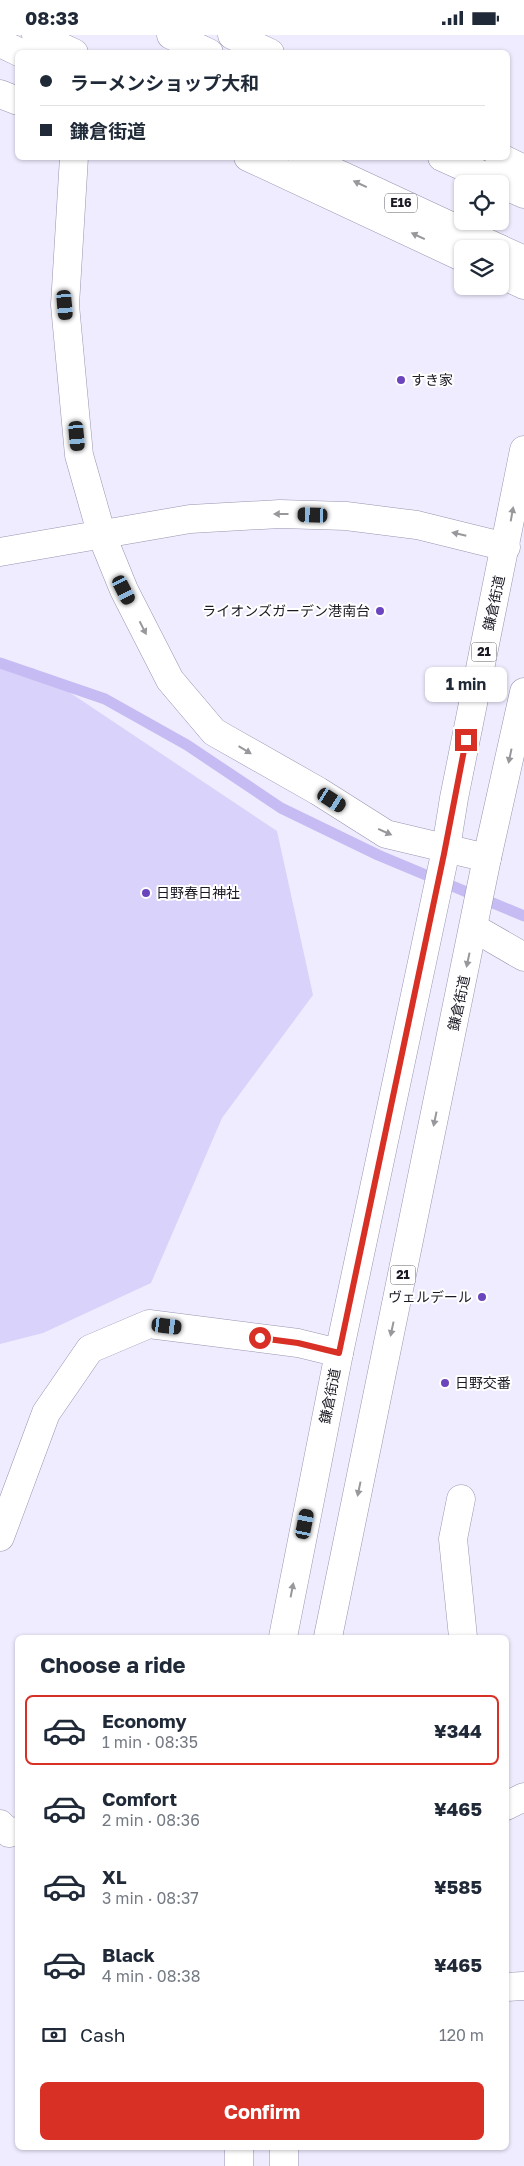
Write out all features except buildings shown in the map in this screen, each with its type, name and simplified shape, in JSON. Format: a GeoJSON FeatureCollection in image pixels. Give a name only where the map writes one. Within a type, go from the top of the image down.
{"type":"FeatureCollection","features":[{"type":"Feature","properties":{"kind":"main road"},"geometry":{"type":"LineString","coordinates":[[36,35],[68,50]]}},
{"type":"Feature","properties":{"kind":"main road"},"geometry":{"type":"LineString","coordinates":[[171,35],[203,50]]}},
{"type":"Feature","properties":{"kind":"main road"},"geometry":{"type":"LineString","coordinates":[[232,35],[264,50]]}},
{"type":"Feature","properties":{"kind":"main road"},"geometry":{"type":"LineString","coordinates":[[0,43],[15,50]]}},
{"type":"Feature","properties":{"kind":"main road"},"geometry":{"type":"LineString","coordinates":[[0,93],[15,100]]}},
{"type":"Feature","properties":{"kind":"main road"},"geometry":{"type":"LineString","coordinates":[[74,160],[65,305],[79,455],[102,536],[124,590],[170,680],[214,732],[318,791],[386,834],[486,862]]}},
{"type":"Feature","properties":{"kind":"main road"},"geometry":{"type":"LineString","coordinates":[[254,160],[454,253]]}},
{"type":"Feature","properties":{"kind":"main road","name":"E16"},"geometry":{"type":"LineString","coordinates":[[308,160],[481,240]]}},
{"type":"Feature","properties":{"kind":"main road"},"geometry":{"type":"LineString","coordinates":[[448,160],[524,195]]}},
{"type":"Feature","properties":{"kind":"main road"},"geometry":{"type":"LineString","coordinates":[[505,160],[524,169]]}},
{"type":"Feature","properties":{"kind":"main road","name":"E16"},"geometry":{"type":"LineString","coordinates":[[509,253],[524,260]]}},
{"type":"Feature","properties":{"kind":"main road"},"geometry":{"type":"LineString","coordinates":[[509,278],[524,285]]}},
{"type":"Feature","properties":{"kind":"main road","name":"鎌倉街道"},"geometry":{"type":"LineString","coordinates":[[282,1635],[339,1353],[445,851],[524,449]]}},
{"type":"Feature","properties":{"kind":"main road"},"geometry":{"type":"LineString","coordinates":[[0,552],[102,536],[190,519],[280,514],[346,516],[417,525],[506,547]]}},
{"type":"Feature","properties":{"kind":"main road","name":"鎌倉街道"},"geometry":{"type":"LineString","coordinates":[[328,1635],[486,862],[524,692]]}},
{"type":"Feature","properties":{"kind":"main road"},"geometry":{"type":"LineString","coordinates":[[475,920],[524,957]]}},
{"type":"Feature","properties":{"kind":"main road"},"geometry":{"type":"LineString","coordinates":[[0,1537],[46,1413],[90,1349],[149,1324],[298,1343],[339,1353]]}},
{"type":"Feature","properties":{"kind":"main road"},"geometry":{"type":"LineString","coordinates":[[461,1499],[453,1539],[463,1635]]}},
{"type":"Feature","properties":{"kind":"main road"},"geometry":{"type":"LineString","coordinates":[[509,1804],[524,1797]]}},
{"type":"Feature","properties":{"kind":"main road"},"geometry":{"type":"LineString","coordinates":[[0,1824],[9,1833],[15,1832]]}},
{"type":"Feature","properties":{"kind":"main road"},"geometry":{"type":"LineString","coordinates":[[509,1987],[524,1986]]}},
{"type":"Feature","properties":{"kind":"main road"},"geometry":{"type":"LineString","coordinates":[[239,2150],[239,2166]]}},
{"type":"Feature","properties":{"kind":"main road"},"geometry":{"type":"LineString","coordinates":[[284,2150],[284,2166]]}},
{"type":"Feature","properties":{"kind":"shaded area","name":"日野春日神社"},"geometry":{"type":"Polygon","coordinates":[[[0,667],[33,668],[277,831],[313,995],[222,1118],[151,1283],[43,1333],[0,1344],[0,667]]]}},
{"type":"Feature","properties":{"kind":"waterway"},"geometry":{"type":"LineString","coordinates":[[0,663],[105,699],[187,745],[281,808],[378,855],[524,916]]}},
{"type":"Feature","properties":{"kind":"place","name":"すき家"},"geometry":{"type":"Point","coordinates":[401,380]}},
{"type":"Feature","properties":{"kind":"place","name":"ライオンズガーデン港南台"},"geometry":{"type":"Point","coordinates":[380,611]}},
{"type":"Feature","properties":{"kind":"place","name":"日野春日神社"},"geometry":{"type":"Point","coordinates":[146,893]}},
{"type":"Feature","properties":{"kind":"place","name":"ヴェルデール"},"geometry":{"type":"Point","coordinates":[482,1297]}},
{"type":"Feature","properties":{"kind":"place","name":"日野交番"},"geometry":{"type":"Point","coordinates":[445,1383]}},
{"type":"Feature","properties":{"kind":"route"},"geometry":{"type":"LineString","coordinates":[[260,1338],[298,1343],[339,1353],[444,854],[466,740]]}}]}
